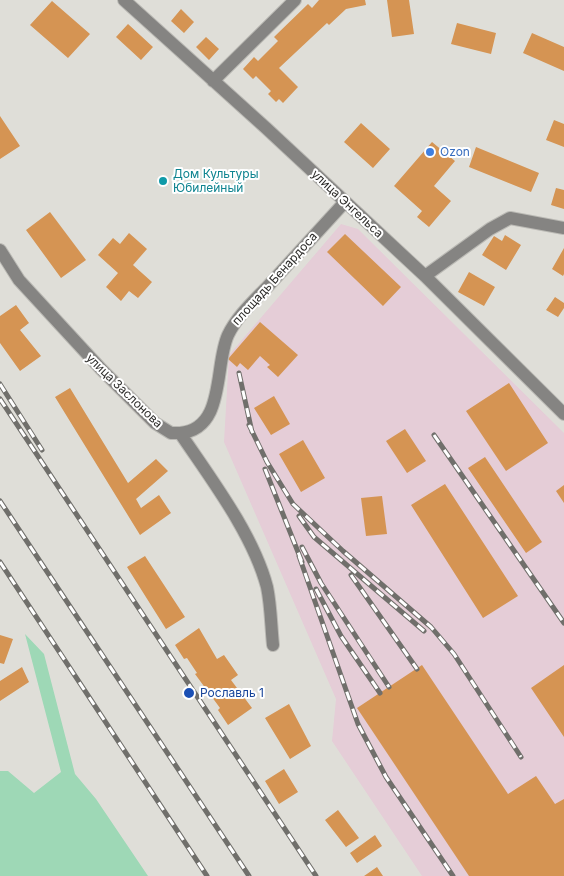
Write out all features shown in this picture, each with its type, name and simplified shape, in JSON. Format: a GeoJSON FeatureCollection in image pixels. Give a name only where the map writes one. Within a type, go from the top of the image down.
{"type":"FeatureCollection","features":[{"type":"Feature","properties":{"kind":"street","name":"улица Энгельса"},"geometry":{"type":"LineString","coordinates":[[124,0],[266,128],[344,203],[425,276],[564,414]]}},
{"type":"Feature","properties":{"kind":"street"},"geometry":{"type":"LineString","coordinates":[[213,81],[295,0]]}},
{"type":"Feature","properties":{"kind":"street","name":"площадь Бенардоса"},"geometry":{"type":"LineString","coordinates":[[180,433],[196,429],[207,417],[219,384],[220,355],[232,327],[344,203]]}},
{"type":"Feature","properties":{"kind":"street"},"geometry":{"type":"LineString","coordinates":[[425,276],[490,229],[510,218],[564,228]]}},
{"type":"Feature","properties":{"kind":"street","name":"улица Заслонова"},"geometry":{"type":"LineString","coordinates":[[0,250],[19,280],[101,369],[155,423],[171,433],[180,433]]}},
{"type":"Feature","properties":{"kind":"street"},"geometry":{"type":"LineString","coordinates":[[180,433],[215,485],[255,556],[267,588],[273,645]]}},
{"type":"Feature","properties":{"kind":"shaded area"},"geometry":{"type":"Polygon","coordinates":[[[341,224],[358,229],[564,433],[564,876],[422,876],[332,741],[336,699],[224,442],[229,355],[341,224]]]}},
{"type":"Feature","properties":{"kind":"green space"},"geometry":{"type":"Polygon","coordinates":[[[25,634],[44,654],[75,774],[96,799],[148,876],[0,876],[0,771],[8,771],[34,793],[61,772],[25,634]]]}},
{"type":"Feature","properties":{"kind":"building"},"geometry":{"type":"Polygon","coordinates":[[[319,0],[365,0],[366,5],[346,9],[329,25],[327,23],[279,68],[298,87],[283,103],[279,99],[276,102],[268,94],[271,91],[256,76],[253,79],[243,69],[254,57],[258,61],[278,41],[274,37],[308,4],[312,8],[319,0]]]}},
{"type":"Feature","properties":{"kind":"building"},"geometry":{"type":"Polygon","coordinates":[[[387,0],[409,0],[414,34],[392,37],[387,0]]]}},
{"type":"Feature","properties":{"kind":"building"},"geometry":{"type":"Polygon","coordinates":[[[52,1],[90,34],[68,58],[30,25],[52,1]]]}},
{"type":"Feature","properties":{"kind":"building"},"geometry":{"type":"Polygon","coordinates":[[[181,9],[194,22],[184,33],[171,21],[181,9]]]}},
{"type":"Feature","properties":{"kind":"building"},"geometry":{"type":"Polygon","coordinates":[[[457,23],[496,33],[491,54],[451,44],[457,23]]]}},
{"type":"Feature","properties":{"kind":"building"},"geometry":{"type":"Polygon","coordinates":[[[128,24],[153,47],[141,60],[116,37],[128,24]]]}},
{"type":"Feature","properties":{"kind":"building"},"geometry":{"type":"Polygon","coordinates":[[[532,33],[564,47],[564,71],[523,53],[532,33]]]}},
{"type":"Feature","properties":{"kind":"building"},"geometry":{"type":"Polygon","coordinates":[[[206,37],[219,49],[209,60],[196,47],[206,37]]]}},
{"type":"Feature","properties":{"kind":"building"},"geometry":{"type":"Polygon","coordinates":[[[0,116],[20,146],[0,159],[0,116]]]}},
{"type":"Feature","properties":{"kind":"building"},"geometry":{"type":"Polygon","coordinates":[[[554,120],[564,124],[564,147],[546,140],[554,120]]]}},
{"type":"Feature","properties":{"kind":"building"},"geometry":{"type":"Polygon","coordinates":[[[361,123],[390,149],[373,168],[344,142],[361,123]]]}},
{"type":"Feature","properties":{"kind":"building"},"geometry":{"type":"Polygon","coordinates":[[[432,142],[455,161],[434,186],[451,201],[429,227],[417,217],[422,211],[394,186],[432,142]]]}},
{"type":"Feature","properties":{"kind":"building"},"geometry":{"type":"Polygon","coordinates":[[[476,147],[539,173],[531,192],[469,167],[476,147]]]}},
{"type":"Feature","properties":{"kind":"building"},"geometry":{"type":"Polygon","coordinates":[[[556,188],[564,190],[564,209],[551,205],[556,188]]]}},
{"type":"Feature","properties":{"kind":"building"},"geometry":{"type":"Polygon","coordinates":[[[50,212],[86,260],[61,278],[26,230],[50,212]]]}},
{"type":"Feature","properties":{"kind":"building"},"geometry":{"type":"Polygon","coordinates":[[[129,233],[147,249],[133,265],[152,282],[138,298],[129,291],[121,301],[106,287],[118,273],[98,255],[113,238],[120,244],[129,233]]]}},
{"type":"Feature","properties":{"kind":"building"},"geometry":{"type":"Polygon","coordinates":[[[345,234],[401,287],[383,306],[327,252],[345,234]]]}},
{"type":"Feature","properties":{"kind":"building"},"geometry":{"type":"Polygon","coordinates":[[[505,235],[521,245],[506,270],[482,255],[494,236],[502,241],[505,235]]]}},
{"type":"Feature","properties":{"kind":"building"},"geometry":{"type":"Polygon","coordinates":[[[564,248],[564,274],[563,276],[552,269],[564,248]]]}},
{"type":"Feature","properties":{"kind":"building"},"geometry":{"type":"Polygon","coordinates":[[[469,272],[495,287],[484,306],[458,292],[469,272]]]}},
{"type":"Feature","properties":{"kind":"building"},"geometry":{"type":"Polygon","coordinates":[[[555,297],[564,303],[564,308],[558,317],[546,310],[555,297]]]}},
{"type":"Feature","properties":{"kind":"building"},"geometry":{"type":"Polygon","coordinates":[[[16,305],[29,323],[20,330],[41,356],[20,371],[0,343],[0,316],[16,305]]]}},
{"type":"Feature","properties":{"kind":"building"},"geometry":{"type":"Polygon","coordinates":[[[260,322],[298,355],[278,377],[267,367],[270,365],[260,356],[248,370],[240,363],[237,367],[228,359],[260,322]]]}},
{"type":"Feature","properties":{"kind":"building"},"geometry":{"type":"Polygon","coordinates":[[[509,383],[548,443],[506,471],[466,411],[509,383]]]}},
{"type":"Feature","properties":{"kind":"building"},"geometry":{"type":"Polygon","coordinates":[[[70,388],[128,483],[156,459],[168,471],[136,499],[141,508],[159,495],[171,513],[140,535],[55,397],[70,388]]]}},
{"type":"Feature","properties":{"kind":"building"},"geometry":{"type":"Polygon","coordinates":[[[274,396],[290,424],[271,435],[254,408],[274,396]]]}},
{"type":"Feature","properties":{"kind":"building"},"geometry":{"type":"Polygon","coordinates":[[[405,429],[426,461],[407,473],[386,441],[405,429]]]}},
{"type":"Feature","properties":{"kind":"building"},"geometry":{"type":"Polygon","coordinates":[[[303,440],[325,478],[301,492],[279,454],[303,440]]]}},
{"type":"Feature","properties":{"kind":"building"},"geometry":{"type":"Polygon","coordinates":[[[485,457],[542,542],[526,553],[468,468],[485,457]]]}},
{"type":"Feature","properties":{"kind":"building"},"geometry":{"type":"Polygon","coordinates":[[[445,484],[518,596],[483,618],[411,505],[445,484]]]}},
{"type":"Feature","properties":{"kind":"building"},"geometry":{"type":"Polygon","coordinates":[[[564,485],[564,503],[556,491],[564,485]]]}},
{"type":"Feature","properties":{"kind":"building"},"geometry":{"type":"Polygon","coordinates":[[[382,496],[387,534],[366,536],[361,498],[382,496]]]}},
{"type":"Feature","properties":{"kind":"building"},"geometry":{"type":"Polygon","coordinates":[[[145,556],[185,617],[166,629],[127,567],[145,556]]]}},
{"type":"Feature","properties":{"kind":"building"},"geometry":{"type":"Polygon","coordinates":[[[199,628],[217,659],[224,655],[238,675],[231,680],[252,708],[228,725],[218,710],[220,708],[195,674],[197,673],[187,658],[184,659],[175,645],[199,628]]]}},
{"type":"Feature","properties":{"kind":"building"},"geometry":{"type":"Polygon","coordinates":[[[0,635],[13,639],[4,664],[0,663],[0,635]]]}},
{"type":"Feature","properties":{"kind":"building"},"geometry":{"type":"Polygon","coordinates":[[[422,665],[508,794],[536,776],[555,804],[564,799],[564,876],[469,876],[357,708],[422,665]]]}},
{"type":"Feature","properties":{"kind":"building"},"geometry":{"type":"Polygon","coordinates":[[[564,665],[564,737],[531,688],[564,665]]]}},
{"type":"Feature","properties":{"kind":"building"},"geometry":{"type":"Polygon","coordinates":[[[22,667],[29,682],[0,701],[0,681],[22,667]]]}},
{"type":"Feature","properties":{"kind":"building"},"geometry":{"type":"Polygon","coordinates":[[[289,704],[311,746],[290,759],[265,718],[289,704]]]}},
{"type":"Feature","properties":{"kind":"building"},"geometry":{"type":"Polygon","coordinates":[[[284,769],[298,792],[279,804],[265,781],[284,769]]]}},
{"type":"Feature","properties":{"kind":"building"},"geometry":{"type":"Polygon","coordinates":[[[338,810],[359,838],[346,847],[325,820],[338,810]]]}},
{"type":"Feature","properties":{"kind":"building"},"geometry":{"type":"Polygon","coordinates":[[[375,835],[382,846],[357,863],[350,853],[375,835]]]}},
{"type":"Feature","properties":{"kind":"building"},"geometry":{"type":"Polygon","coordinates":[[[377,867],[383,876],[364,876],[377,867]]]}},
{"type":"Feature","properties":{"kind":"railway"},"geometry":{"type":"LineString","coordinates":[[239,373],[252,432]]}},
{"type":"Feature","properties":{"kind":"railway"},"geometry":{"type":"LineString","coordinates":[[0,384],[42,450]]}},
{"type":"Feature","properties":{"kind":"railway"},"geometry":{"type":"LineString","coordinates":[[0,399],[316,876]]}},
{"type":"Feature","properties":{"kind":"railway"},"geometry":{"type":"LineString","coordinates":[[249,425],[267,462],[293,504],[343,551],[431,627],[454,654],[521,757]]}},
{"type":"Feature","properties":{"kind":"railway"},"geometry":{"type":"LineString","coordinates":[[434,435],[564,623]]}},
{"type":"Feature","properties":{"kind":"railway"},"geometry":{"type":"LineString","coordinates":[[265,469],[302,562]]}},
{"type":"Feature","properties":{"kind":"railway"},"geometry":{"type":"LineString","coordinates":[[0,501],[249,876]]}},
{"type":"Feature","properties":{"kind":"railway"},"geometry":{"type":"LineString","coordinates":[[299,516],[314,537],[424,631]]}},
{"type":"Feature","properties":{"kind":"railway"},"geometry":{"type":"LineString","coordinates":[[302,547],[321,583],[389,687]]}},
{"type":"Feature","properties":{"kind":"railway"},"geometry":{"type":"LineString","coordinates":[[299,556],[358,724],[386,777],[453,876]]}},
{"type":"Feature","properties":{"kind":"railway"},"geometry":{"type":"LineString","coordinates":[[0,562],[207,876]]}},
{"type":"Feature","properties":{"kind":"railway"},"geometry":{"type":"LineString","coordinates":[[351,575],[417,669]]}},
{"type":"Feature","properties":{"kind":"railway"},"geometry":{"type":"LineString","coordinates":[[316,589],[341,636],[380,693]]}},
{"type":"Feature","properties":{"kind":"place","name":"Ozon"},"geometry":{"type":"Point","coordinates":[430,152]}},
{"type":"Feature","properties":{"kind":"place","name":"Дом Культуры Юбилейный"},"geometry":{"type":"Point","coordinates":[163,181]}},
{"type":"Feature","properties":{"kind":"place","name":"Рославль 1"},"geometry":{"type":"Point","coordinates":[189,693]}}]}
